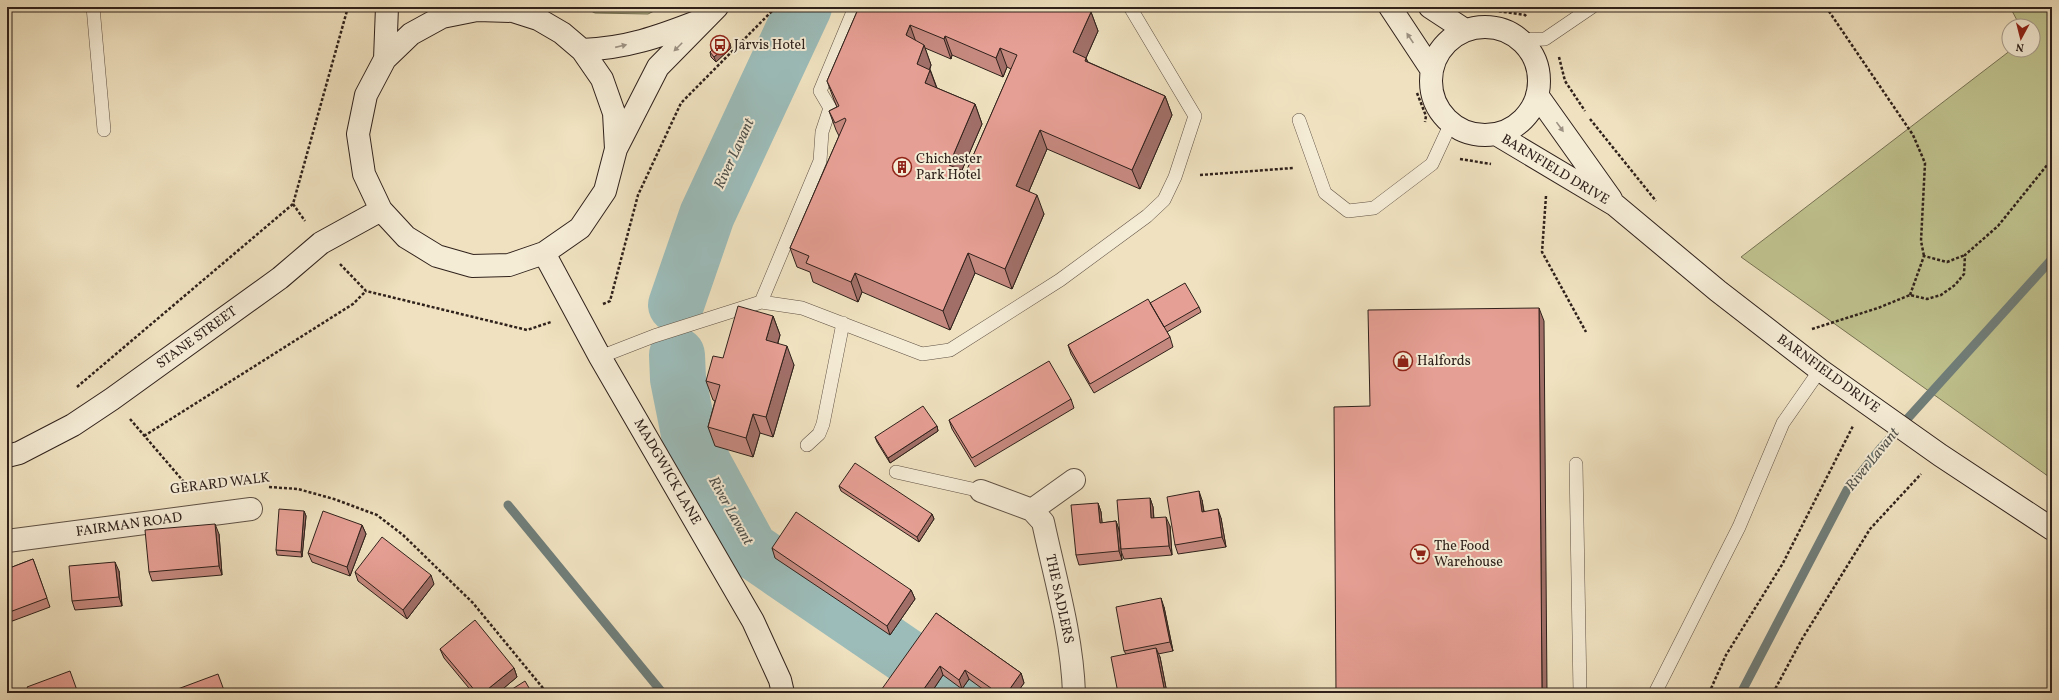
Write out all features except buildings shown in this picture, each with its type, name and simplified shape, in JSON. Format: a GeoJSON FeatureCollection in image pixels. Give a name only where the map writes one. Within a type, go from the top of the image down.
{"type":"FeatureCollection","features":[{"type":"Feature","properties":{"kind":"street"},"geometry":{"type":"LineString","coordinates":[[385,59],[387,7]]}},
{"type":"Feature","properties":{"kind":"street"},"geometry":{"type":"LineString","coordinates":[[1390,7],[1431,69]]}},
{"type":"Feature","properties":{"kind":"street"},"geometry":{"type":"LineString","coordinates":[[1430,7],[1465,30]]}},
{"type":"Feature","properties":{"kind":"street"},"geometry":{"type":"LineString","coordinates":[[616,149],[614,113],[605,86],[602,79],[582,50],[562,32],[538,19],[511,9],[477,10],[442,17],[411,34],[385,59],[366,95],[358,134],[364,174],[381,210],[406,237],[412,241],[437,256],[472,266],[509,264],[544,253],[580,228],[605,191],[616,149],[658,67],[711,13]]}},
{"type":"Feature","properties":{"kind":"street"},"geometry":{"type":"LineString","coordinates":[[582,50],[611,48],[651,39],[711,13]]}},
{"type":"Feature","properties":{"kind":"street","name":"BARNFIELD DRIVE"},"geometry":{"type":"LineString","coordinates":[[1479,27],[1494,27],[1508,31],[1521,40],[1531,51],[1537,65],[1540,80],[1538,96],[1532,109],[1522,121],[1510,129],[1496,134],[1480,135],[1465,131],[1451,124],[1443,115],[1434,99],[1430,81],[1431,69],[1438,53],[1450,39],[1465,30],[1479,27]]}},
{"type":"Feature","properties":{"kind":"street","name":"BARNFIELD DRIVE"},"geometry":{"type":"LineString","coordinates":[[1538,96],[1615,205]]}},
{"type":"Feature","properties":{"kind":"street","name":"BARNFIELD DRIVE"},"geometry":{"type":"LineString","coordinates":[[1496,134],[1615,205],[1718,291],[1820,370],[1948,460],[2052,529]]}},
{"type":"Feature","properties":{"kind":"street","name":"STANE STREET"},"geometry":{"type":"LineString","coordinates":[[7,456],[19,453],[73,425],[112,399],[280,278],[321,244],[381,210]]}},
{"type":"Feature","properties":{"kind":"street","name":"MADGWICK LANE"},"geometry":{"type":"LineString","coordinates":[[544,253],[600,356],[753,620],[780,680],[783,693]]}},
{"type":"Feature","properties":{"kind":"street"},"geometry":{"type":"LineString","coordinates":[[981,491],[1032,510],[1074,480]]}},
{"type":"Feature","properties":{"kind":"street","name":"FAIRMAN ROAD"},"geometry":{"type":"LineString","coordinates":[[7,542],[251,509]]}},
{"type":"Feature","properties":{"kind":"street","name":"THE SADLERS"},"geometry":{"type":"LineString","coordinates":[[1032,510],[1043,522],[1066,626],[1073,666],[1074,693]]}},
{"type":"Feature","properties":{"kind":"lane"},"geometry":{"type":"LineString","coordinates":[[93,7],[104,130]]}},
{"type":"Feature","properties":{"kind":"lane"},"geometry":{"type":"LineString","coordinates":[[761,302],[820,161],[822,132],[830,108],[820,91],[855,7]]}},
{"type":"Feature","properties":{"kind":"lane"},"geometry":{"type":"LineString","coordinates":[[600,356],[681,327],[761,302],[802,308],[922,354],[950,350],[1060,280],[1147,216],[1164,200],[1175,177],[1195,116],[1130,7]]}},
{"type":"Feature","properties":{"kind":"lane"},"geometry":{"type":"LineString","coordinates":[[1521,40],[1545,39],[1592,7]]}},
{"type":"Feature","properties":{"kind":"lane"},"geometry":{"type":"LineString","coordinates":[[1299,120],[1325,193],[1348,210],[1374,208],[1432,164],[1451,124]]}},
{"type":"Feature","properties":{"kind":"lane"},"geometry":{"type":"LineString","coordinates":[[807,444],[819,434],[823,424],[843,323]]}},
{"type":"Feature","properties":{"kind":"lane"},"geometry":{"type":"LineString","coordinates":[[1656,693],[1739,527],[1783,424],[1820,370]]}},
{"type":"Feature","properties":{"kind":"lane"},"geometry":{"type":"LineString","coordinates":[[1576,464],[1580,693]]}},
{"type":"Feature","properties":{"kind":"lane"},"geometry":{"type":"LineString","coordinates":[[896,472],[981,491]]}},
{"type":"Feature","properties":{"kind":"path"},"geometry":{"type":"LineString","coordinates":[[74,389],[293,204],[348,7]]}},
{"type":"Feature","properties":{"kind":"path"},"geometry":{"type":"LineString","coordinates":[[1826,7],[1914,135],[1926,164],[1921,241],[1924,256],[1910,295]]}},
{"type":"Feature","properties":{"kind":"path"},"geometry":{"type":"LineString","coordinates":[[1480,8],[1525,15],[1558,55],[1565,81],[1588,116],[1659,206]]}},
{"type":"Feature","properties":{"kind":"path"},"geometry":{"type":"LineString","coordinates":[[1924,256],[1947,262],[1965,255],[1998,226],[2052,159]]}},
{"type":"Feature","properties":{"kind":"path"},"geometry":{"type":"LineString","coordinates":[[1175,177],[1315,166]]}},
{"type":"Feature","properties":{"kind":"path"},"geometry":{"type":"LineString","coordinates":[[1546,194],[1542,252],[1586,332]]}},
{"type":"Feature","properties":{"kind":"path"},"geometry":{"type":"LineString","coordinates":[[1805,325],[1812,330],[1878,308],[1910,295],[1927,299],[1941,295],[1956,285],[1964,274],[1965,255]]}},
{"type":"Feature","properties":{"kind":"path"},"geometry":{"type":"LineString","coordinates":[[144,436],[353,304],[366,291]]}},
{"type":"Feature","properties":{"kind":"path"},"geometry":{"type":"LineString","coordinates":[[91,375],[192,491]]}},
{"type":"Feature","properties":{"kind":"path"},"geometry":{"type":"LineString","coordinates":[[1709,693],[1726,655],[1783,563],[1865,402]]}},
{"type":"Feature","properties":{"kind":"path"},"geometry":{"type":"LineString","coordinates":[[1773,693],[1802,639],[1870,529],[1948,460]]}},
{"type":"Feature","properties":{"kind":"path","name":"GERARD WALK"},"geometry":{"type":"LineString","coordinates":[[262,487],[298,489],[334,499],[377,515],[403,535],[473,603],[547,693]]}},
{"type":"Feature","properties":{"kind":"green space"},"geometry":{"type":"Polygon","coordinates":[[[583,7],[662,7],[648,14],[595,13],[583,7]]]}},
{"type":"Feature","properties":{"kind":"green space"},"geometry":{"type":"Polygon","coordinates":[[[2010,7],[2052,7],[2052,479],[1741,257],[2001,58],[2041,58],[2041,18],[2016,18],[2010,7]]]}},
{"type":"Feature","properties":{"kind":"waterway","name":"River Lavant"},"geometry":{"type":"LineString","coordinates":[[676,305],[707,215],[804,7]]}},
{"type":"Feature","properties":{"kind":"waterway","name":"River Lavant"},"geometry":{"type":"LineString","coordinates":[[1741,693],[1847,490],[1880,449],[2052,259]]}},
{"type":"Feature","properties":{"kind":"waterway","name":"River Lavant"},"geometry":{"type":"LineString","coordinates":[[677,355],[678,379],[690,439],[750,549],[912,660]]}},
{"type":"Feature","properties":{"kind":"waterway"},"geometry":{"type":"LineString","coordinates":[[508,505],[661,691]]}},
{"type":"Feature","properties":{"kind":"waterway","name":"River Lavant"},"geometry":{"type":"LineString","coordinates":[[940,680],[958,693]]}},
{"type":"Feature","properties":{"kind":"place","name":"Jarvis Hotel"},"geometry":{"type":"Point","coordinates":[720,45]}},
{"type":"Feature","properties":{"kind":"place","name":"Chichester Park Hotel"},"geometry":{"type":"Point","coordinates":[902,167]}},
{"type":"Feature","properties":{"kind":"place","name":"Halfords"},"geometry":{"type":"Point","coordinates":[1403,361]}},
{"type":"Feature","properties":{"kind":"place","name":"The Food Warehouse"},"geometry":{"type":"Point","coordinates":[1420,554]}}]}
